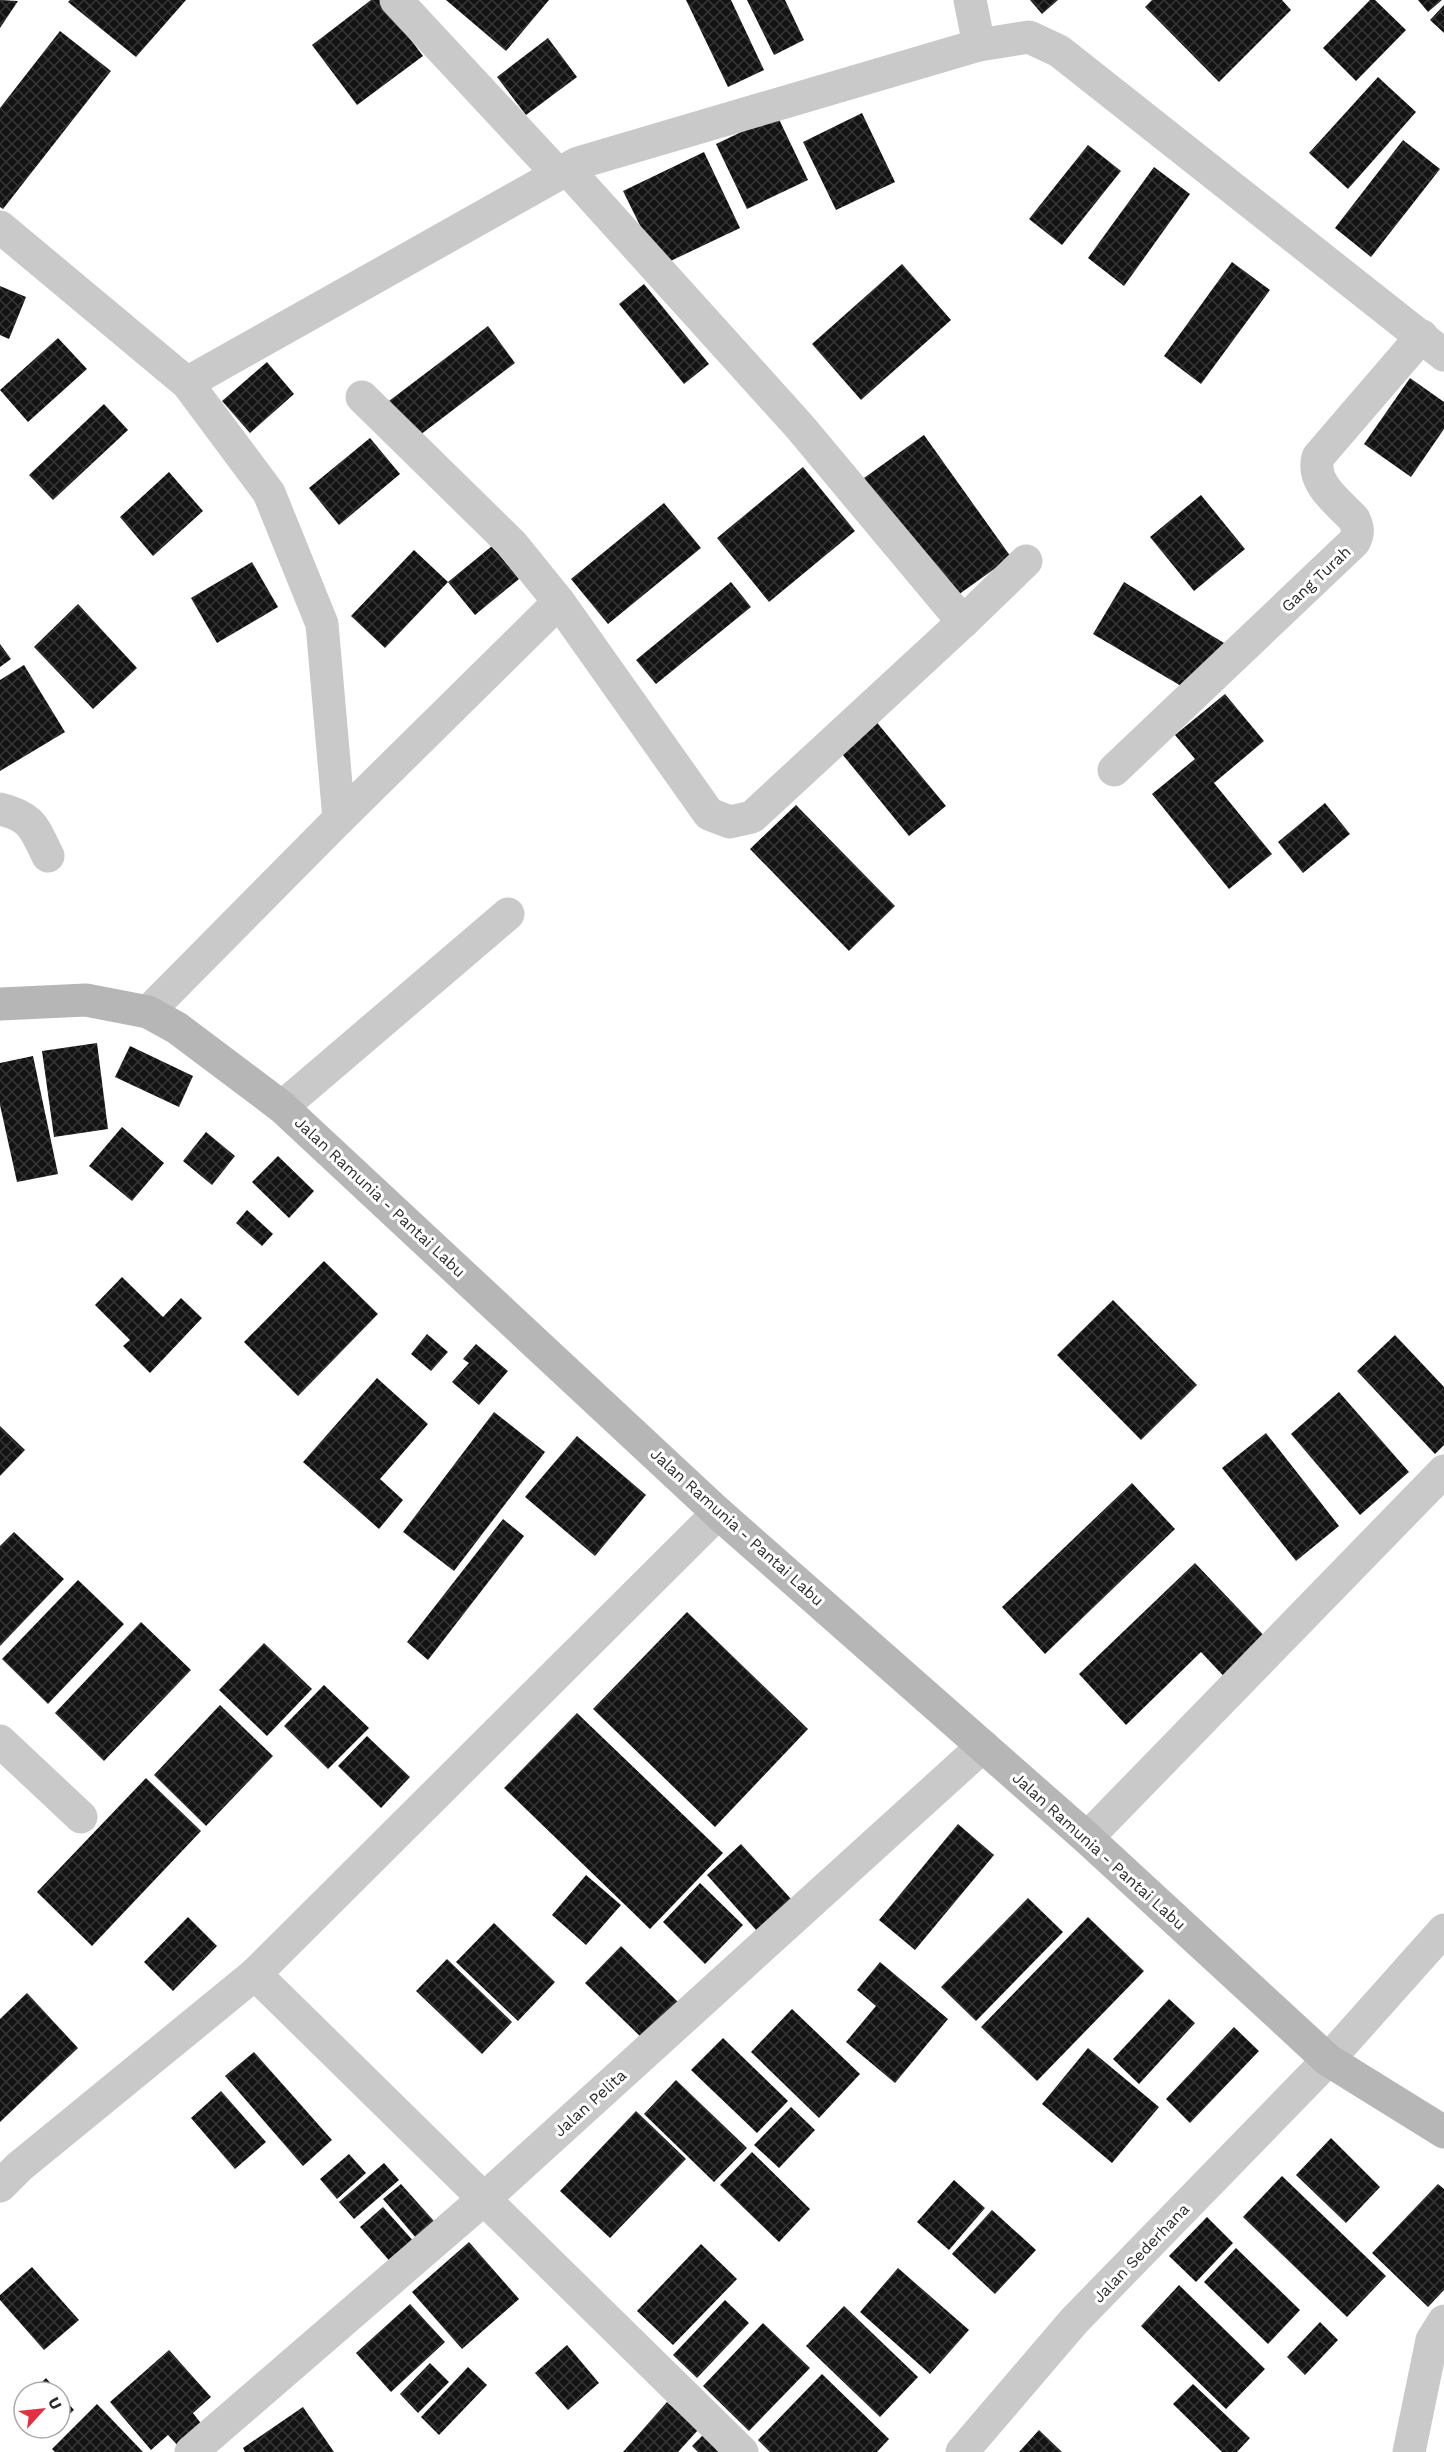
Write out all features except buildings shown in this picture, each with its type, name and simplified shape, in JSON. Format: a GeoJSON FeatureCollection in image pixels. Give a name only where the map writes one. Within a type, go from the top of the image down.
{"type":"FeatureCollection","features":[{"type":"Feature","properties":{"kind":"main road","name":"Jalan Ramunia - Pantai Labu"},"geometry":{"type":"LineString","coordinates":[[0,1004],[86,1000],[148,1012],[177,1028],[282,1107],[718,1513],[1087,1839],[1328,2060],[1444,2132]]}},
{"type":"Feature","properties":{"kind":"street"},"geometry":{"type":"LineString","coordinates":[[396,0],[562,172],[800,427],[963,622]]}},
{"type":"Feature","properties":{"kind":"street"},"geometry":{"type":"LineString","coordinates":[[970,0],[979,45]]}},
{"type":"Feature","properties":{"kind":"street"},"geometry":{"type":"LineString","coordinates":[[187,383],[589,159],[979,45],[1029,37],[1059,51],[1433,346]]}},
{"type":"Feature","properties":{"kind":"street"},"geometry":{"type":"LineString","coordinates":[[0,227],[187,383],[269,494],[322,624],[339,819]]}},
{"type":"Feature","properties":{"kind":"street","name":"Gang Turah"},"geometry":{"type":"LineString","coordinates":[[1114,770],[1354,542],[1358,535],[1354,519],[1318,479],[1315,468],[1318,457],[1433,346]]}},
{"type":"Feature","properties":{"kind":"street"},"geometry":{"type":"LineString","coordinates":[[362,397],[513,545],[559,602],[709,814],[730,822],[752,817],[1026,561]]}},
{"type":"Feature","properties":{"kind":"street"},"geometry":{"type":"LineString","coordinates":[[148,1012],[559,602]]}},
{"type":"Feature","properties":{"kind":"street"},"geometry":{"type":"LineString","coordinates":[[0,809],[20,814],[34,828],[48,856]]}},
{"type":"Feature","properties":{"kind":"street"},"geometry":{"type":"LineString","coordinates":[[282,1107],[508,914]]}},
{"type":"Feature","properties":{"kind":"street"},"geometry":{"type":"LineString","coordinates":[[1087,1839],[1444,1471]]}},
{"type":"Feature","properties":{"kind":"street"},"geometry":{"type":"LineString","coordinates":[[0,2186],[19,2167],[255,1974],[718,1513]]}},
{"type":"Feature","properties":{"kind":"street"},"geometry":{"type":"LineString","coordinates":[[0,1742],[81,1817]]}},
{"type":"Feature","properties":{"kind":"street","name":"Jalan Pelita"},"geometry":{"type":"LineString","coordinates":[[191,2452],[485,2198],[983,1746]]}},
{"type":"Feature","properties":{"kind":"street","name":"Jalan Sederhana"},"geometry":{"type":"LineString","coordinates":[[962,2452],[1074,2321],[1328,2060],[1444,1930]]}},
{"type":"Feature","properties":{"kind":"street"},"geometry":{"type":"LineString","coordinates":[[255,1974],[742,2452]]}},
{"type":"Feature","properties":{"kind":"street"},"geometry":{"type":"LineString","coordinates":[[1409,2452],[1432,2340],[1444,2321]]}}]}
